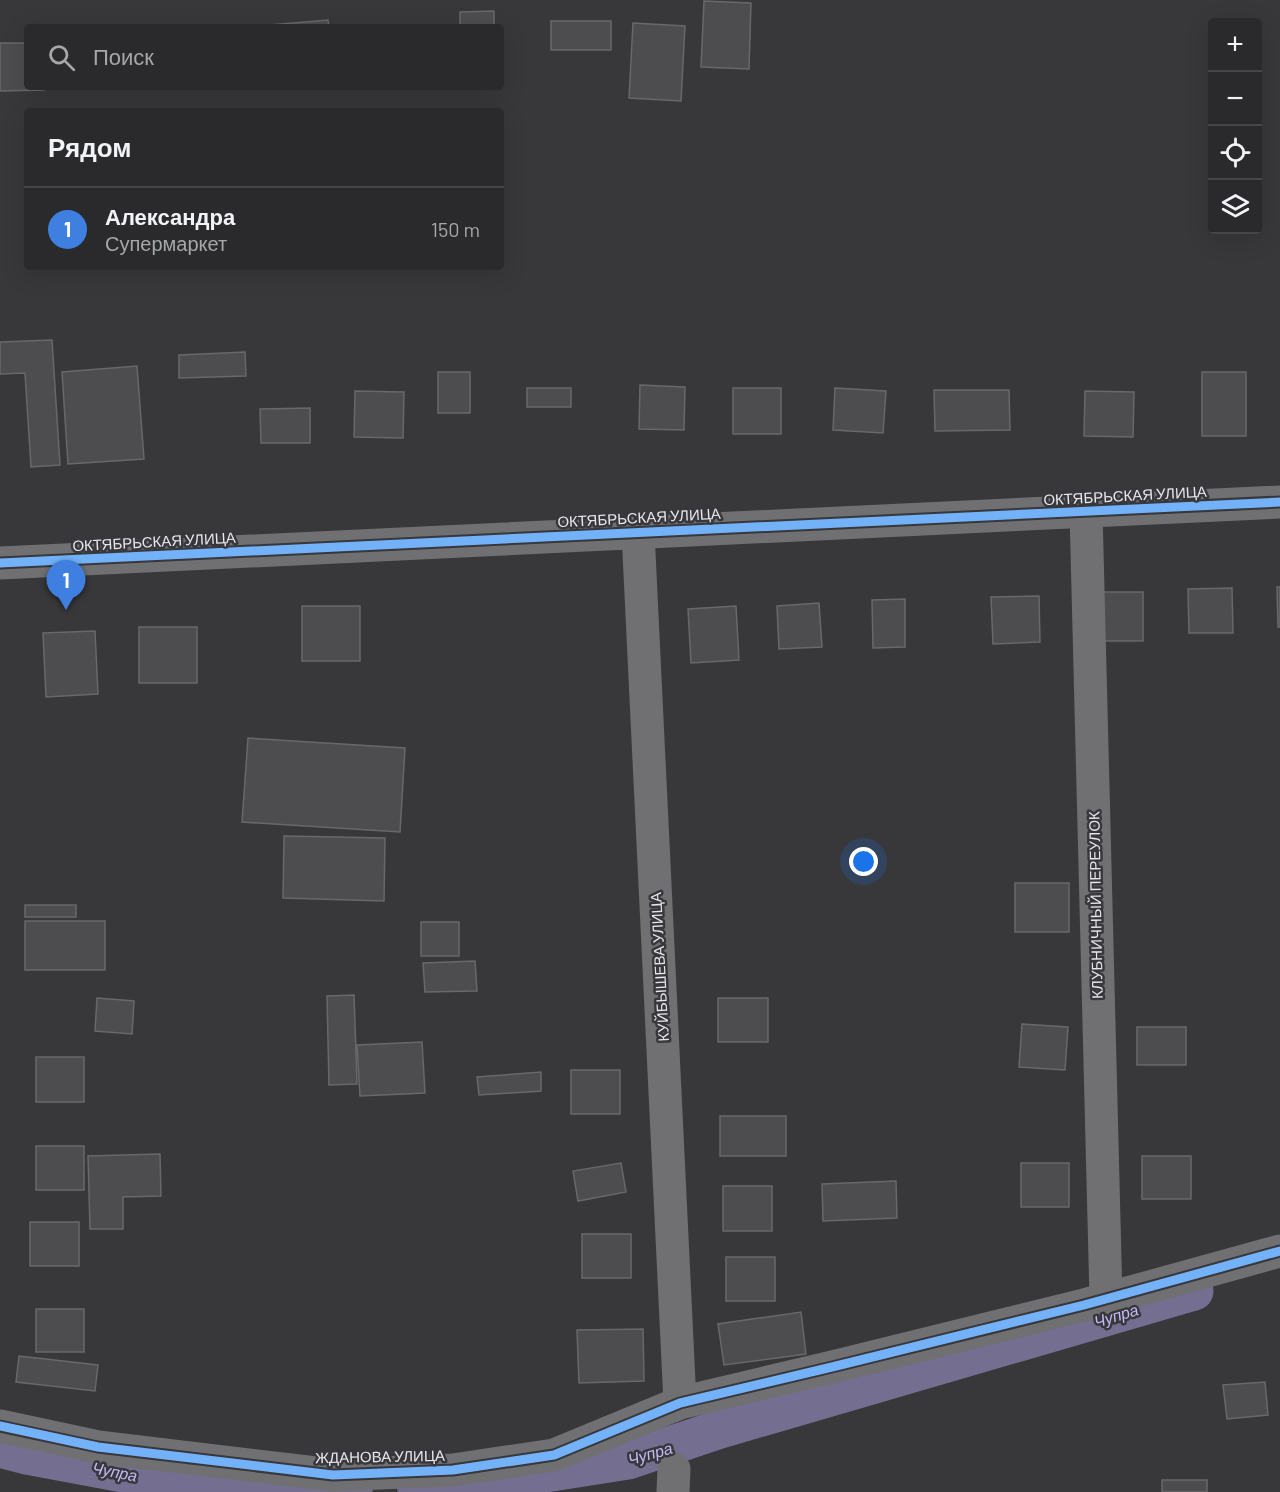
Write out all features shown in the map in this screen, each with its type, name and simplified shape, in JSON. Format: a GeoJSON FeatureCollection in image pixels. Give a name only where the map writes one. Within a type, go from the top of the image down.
{"type":"FeatureCollection","features":[{"type":"Feature","properties":{"kind":"street","name":"ОКТЯБРЬСКАЯ УЛИЦА"},"geometry":{"type":"LineString","coordinates":[[0,563],[1280,502]]}},
{"type":"Feature","properties":{"kind":"street","name":"КЛУБНИЧНЫЙ ПЕРЕУЛОК"},"geometry":{"type":"LineString","coordinates":[[1086,511],[1106,1299]]}},
{"type":"Feature","properties":{"kind":"street","name":"КУЙБЫШЕВА УЛИЦА"},"geometry":{"type":"LineString","coordinates":[[638,532],[680,1403]]}},
{"type":"Feature","properties":{"kind":"street","name":"ЖДАНОВА УЛИЦА"},"geometry":{"type":"LineString","coordinates":[[0,1426],[98,1447],[333,1475],[453,1470],[554,1455],[680,1403],[1106,1299],[1280,1251]]}},
{"type":"Feature","properties":{"kind":"building"},"geometry":{"type":"Polygon","coordinates":[[[704,1],[751,3],[749,69],[701,67],[704,1]]]}},
{"type":"Feature","properties":{"kind":"building"},"geometry":{"type":"Polygon","coordinates":[[[494,11],[494,24],[460,24],[460,12],[494,11]]]}},
{"type":"Feature","properties":{"kind":"building"},"geometry":{"type":"Polygon","coordinates":[[[328,20],[329,24],[282,24],[328,20]]]}},
{"type":"Feature","properties":{"kind":"building"},"geometry":{"type":"Polygon","coordinates":[[[551,21],[611,21],[611,50],[551,50],[551,21]]]}},
{"type":"Feature","properties":{"kind":"building"},"geometry":{"type":"Polygon","coordinates":[[[633,23],[685,26],[681,101],[629,98],[633,23]]]}},
{"type":"Feature","properties":{"kind":"building"},"geometry":{"type":"Polygon","coordinates":[[[0,43],[24,43],[24,90],[44,90],[0,91],[0,43]]]}},
{"type":"Feature","properties":{"kind":"building"},"geometry":{"type":"Polygon","coordinates":[[[52,340],[60,465],[31,467],[25,373],[0,374],[0,342],[52,340]]]}},
{"type":"Feature","properties":{"kind":"building"},"geometry":{"type":"Polygon","coordinates":[[[245,352],[246,376],[179,378],[179,355],[245,352]]]}},
{"type":"Feature","properties":{"kind":"building"},"geometry":{"type":"Polygon","coordinates":[[[137,366],[144,459],[68,464],[62,372],[137,366]]]}},
{"type":"Feature","properties":{"kind":"building"},"geometry":{"type":"Polygon","coordinates":[[[438,372],[470,372],[470,413],[438,413],[438,372]]]}},
{"type":"Feature","properties":{"kind":"building"},"geometry":{"type":"Polygon","coordinates":[[[1202,372],[1246,372],[1246,436],[1202,436],[1202,372]]]}},
{"type":"Feature","properties":{"kind":"building"},"geometry":{"type":"Polygon","coordinates":[[[640,385],[685,387],[684,430],[639,429],[640,385]]]}},
{"type":"Feature","properties":{"kind":"building"},"geometry":{"type":"Polygon","coordinates":[[[527,388],[571,388],[571,407],[527,407],[527,388]]]}},
{"type":"Feature","properties":{"kind":"building"},"geometry":{"type":"Polygon","coordinates":[[[733,388],[781,388],[781,434],[733,434],[733,388]]]}},
{"type":"Feature","properties":{"kind":"building"},"geometry":{"type":"Polygon","coordinates":[[[835,388],[886,391],[883,433],[833,430],[835,388]]]}},
{"type":"Feature","properties":{"kind":"building"},"geometry":{"type":"Polygon","coordinates":[[[934,390],[1009,390],[1010,430],[935,431],[934,390]]]}},
{"type":"Feature","properties":{"kind":"building"},"geometry":{"type":"Polygon","coordinates":[[[355,391],[404,392],[403,438],[354,437],[355,391]]]}},
{"type":"Feature","properties":{"kind":"building"},"geometry":{"type":"Polygon","coordinates":[[[1085,391],[1134,392],[1133,437],[1084,436],[1085,391]]]}},
{"type":"Feature","properties":{"kind":"building"},"geometry":{"type":"Polygon","coordinates":[[[310,408],[310,443],[261,443],[260,409],[310,408]]]}},
{"type":"Feature","properties":{"kind":"building"},"geometry":{"type":"Polygon","coordinates":[[[1277,587],[1280,587],[1280,627],[1278,627],[1277,587]]]}},
{"type":"Feature","properties":{"kind":"building"},"geometry":{"type":"Polygon","coordinates":[[[1232,588],[1233,633],[1189,633],[1188,589],[1232,588]]]}},
{"type":"Feature","properties":{"kind":"building"},"geometry":{"type":"Polygon","coordinates":[[[1100,592],[1143,592],[1143,641],[1100,641],[1100,592]]]}},
{"type":"Feature","properties":{"kind":"building"},"geometry":{"type":"Polygon","coordinates":[[[1039,596],[1040,642],[993,644],[991,597],[1039,596]]]}},
{"type":"Feature","properties":{"kind":"building"},"geometry":{"type":"Polygon","coordinates":[[[905,599],[905,647],[873,648],[872,600],[905,599]]]}},
{"type":"Feature","properties":{"kind":"building"},"geometry":{"type":"Polygon","coordinates":[[[819,603],[822,647],[779,649],[777,606],[819,603]]]}},
{"type":"Feature","properties":{"kind":"building"},"geometry":{"type":"Polygon","coordinates":[[[302,606],[360,606],[360,661],[302,661],[302,606]]]}},
{"type":"Feature","properties":{"kind":"building"},"geometry":{"type":"Polygon","coordinates":[[[736,606],[739,660],[691,663],[688,609],[736,606]]]}},
{"type":"Feature","properties":{"kind":"building"},"geometry":{"type":"Polygon","coordinates":[[[139,627],[197,627],[197,683],[139,683],[139,627]]]}},
{"type":"Feature","properties":{"kind":"building"},"geometry":{"type":"Polygon","coordinates":[[[95,631],[98,694],[46,697],[43,633],[95,631]]]}},
{"type":"Feature","properties":{"kind":"building"},"geometry":{"type":"Polygon","coordinates":[[[248,738],[405,748],[400,832],[242,822],[248,738]]]}},
{"type":"Feature","properties":{"kind":"building"},"geometry":{"type":"Polygon","coordinates":[[[284,836],[385,838],[384,901],[283,898],[284,836]]]}},
{"type":"Feature","properties":{"kind":"building"},"geometry":{"type":"Polygon","coordinates":[[[1015,883],[1069,883],[1069,932],[1015,932],[1015,883]]]}},
{"type":"Feature","properties":{"kind":"building"},"geometry":{"type":"Polygon","coordinates":[[[25,905],[76,905],[76,917],[25,917],[25,905]]]}},
{"type":"Feature","properties":{"kind":"building"},"geometry":{"type":"Polygon","coordinates":[[[25,921],[105,921],[105,970],[25,970],[25,921]]]}},
{"type":"Feature","properties":{"kind":"building"},"geometry":{"type":"Polygon","coordinates":[[[421,922],[459,922],[459,956],[421,956],[421,922]]]}},
{"type":"Feature","properties":{"kind":"building"},"geometry":{"type":"Polygon","coordinates":[[[475,961],[477,991],[425,992],[423,963],[475,961]]]}},
{"type":"Feature","properties":{"kind":"building"},"geometry":{"type":"Polygon","coordinates":[[[354,995],[357,1084],[329,1085],[327,996],[354,995]]]}},
{"type":"Feature","properties":{"kind":"building"},"geometry":{"type":"Polygon","coordinates":[[[97,998],[134,1001],[132,1034],[95,1031],[97,998]]]}},
{"type":"Feature","properties":{"kind":"building"},"geometry":{"type":"Polygon","coordinates":[[[718,998],[768,998],[768,1042],[718,1042],[718,998]]]}},
{"type":"Feature","properties":{"kind":"building"},"geometry":{"type":"Polygon","coordinates":[[[1022,1024],[1068,1027],[1065,1070],[1019,1067],[1022,1024]]]}},
{"type":"Feature","properties":{"kind":"building"},"geometry":{"type":"Polygon","coordinates":[[[1137,1027],[1186,1027],[1186,1065],[1137,1065],[1137,1027]]]}},
{"type":"Feature","properties":{"kind":"building"},"geometry":{"type":"Polygon","coordinates":[[[422,1042],[425,1093],[360,1096],[357,1045],[422,1042]]]}},
{"type":"Feature","properties":{"kind":"building"},"geometry":{"type":"Polygon","coordinates":[[[36,1057],[84,1057],[84,1102],[36,1102],[36,1057]]]}},
{"type":"Feature","properties":{"kind":"building"},"geometry":{"type":"Polygon","coordinates":[[[571,1070],[620,1070],[620,1114],[571,1114],[571,1070]]]}},
{"type":"Feature","properties":{"kind":"building"},"geometry":{"type":"Polygon","coordinates":[[[541,1072],[541,1091],[479,1095],[477,1077],[541,1072]]]}},
{"type":"Feature","properties":{"kind":"building"},"geometry":{"type":"Polygon","coordinates":[[[720,1116],[786,1116],[786,1156],[720,1156],[720,1116]]]}},
{"type":"Feature","properties":{"kind":"building"},"geometry":{"type":"Polygon","coordinates":[[[36,1146],[84,1146],[84,1190],[36,1190],[36,1146]]]}},
{"type":"Feature","properties":{"kind":"building"},"geometry":{"type":"Polygon","coordinates":[[[160,1154],[161,1196],[123,1197],[123,1229],[90,1229],[88,1156],[160,1154]]]}},
{"type":"Feature","properties":{"kind":"building"},"geometry":{"type":"Polygon","coordinates":[[[1142,1156],[1191,1156],[1191,1199],[1142,1199],[1142,1156]]]}},
{"type":"Feature","properties":{"kind":"building"},"geometry":{"type":"Polygon","coordinates":[[[621,1163],[626,1192],[578,1201],[573,1171],[621,1163]]]}},
{"type":"Feature","properties":{"kind":"building"},"geometry":{"type":"Polygon","coordinates":[[[1021,1163],[1069,1163],[1069,1207],[1021,1207],[1021,1163]]]}},
{"type":"Feature","properties":{"kind":"building"},"geometry":{"type":"Polygon","coordinates":[[[896,1181],[897,1218],[823,1221],[822,1184],[896,1181]]]}},
{"type":"Feature","properties":{"kind":"building"},"geometry":{"type":"Polygon","coordinates":[[[723,1186],[772,1186],[772,1231],[723,1231],[723,1186]]]}},
{"type":"Feature","properties":{"kind":"building"},"geometry":{"type":"Polygon","coordinates":[[[30,1222],[79,1222],[79,1266],[30,1266],[30,1222]]]}},
{"type":"Feature","properties":{"kind":"building"},"geometry":{"type":"Polygon","coordinates":[[[582,1234],[631,1234],[631,1278],[582,1278],[582,1234]]]}},
{"type":"Feature","properties":{"kind":"building"},"geometry":{"type":"Polygon","coordinates":[[[726,1257],[775,1257],[775,1301],[726,1301],[726,1257]]]}},
{"type":"Feature","properties":{"kind":"building"},"geometry":{"type":"Polygon","coordinates":[[[36,1309],[84,1309],[84,1352],[36,1352],[36,1309]]]}},
{"type":"Feature","properties":{"kind":"building"},"geometry":{"type":"Polygon","coordinates":[[[801,1312],[806,1354],[724,1365],[718,1324],[801,1312]]]}},
{"type":"Feature","properties":{"kind":"building"},"geometry":{"type":"Polygon","coordinates":[[[643,1329],[644,1381],[579,1383],[577,1330],[643,1329]]]}},
{"type":"Feature","properties":{"kind":"building"},"geometry":{"type":"Polygon","coordinates":[[[19,1356],[98,1365],[95,1391],[16,1382],[19,1356]]]}},
{"type":"Feature","properties":{"kind":"building"},"geometry":{"type":"Polygon","coordinates":[[[1265,1382],[1268,1415],[1227,1419],[1223,1385],[1265,1382]]]}},
{"type":"Feature","properties":{"kind":"building"},"geometry":{"type":"Polygon","coordinates":[[[1162,1480],[1207,1480],[1207,1492],[1162,1492],[1162,1480]]]}},
{"type":"Feature","properties":{"kind":"waterway","name":"Чупра"},"geometry":{"type":"LineString","coordinates":[[416,1484],[475,1484],[628,1460],[717,1430],[1194,1291]]}},
{"type":"Feature","properties":{"kind":"waterway","name":"Чупра"},"geometry":{"type":"LineString","coordinates":[[0,1448],[160,1480],[263,1489],[354,1485]]}},
{"type":"Feature","properties":{"kind":"cycle path"},"geometry":{"type":"LineString","coordinates":[[0,563],[1280,502]]}},
{"type":"Feature","properties":{"kind":"cycle path"},"geometry":{"type":"LineString","coordinates":[[0,1426],[98,1447],[333,1475],[453,1470],[554,1455],[680,1403],[1084,1305],[1280,1251]]}},
{"type":"Feature","properties":{"kind":"place","name":"Александра"},"geometry":{"type":"Point","coordinates":[66,610]}}]}
